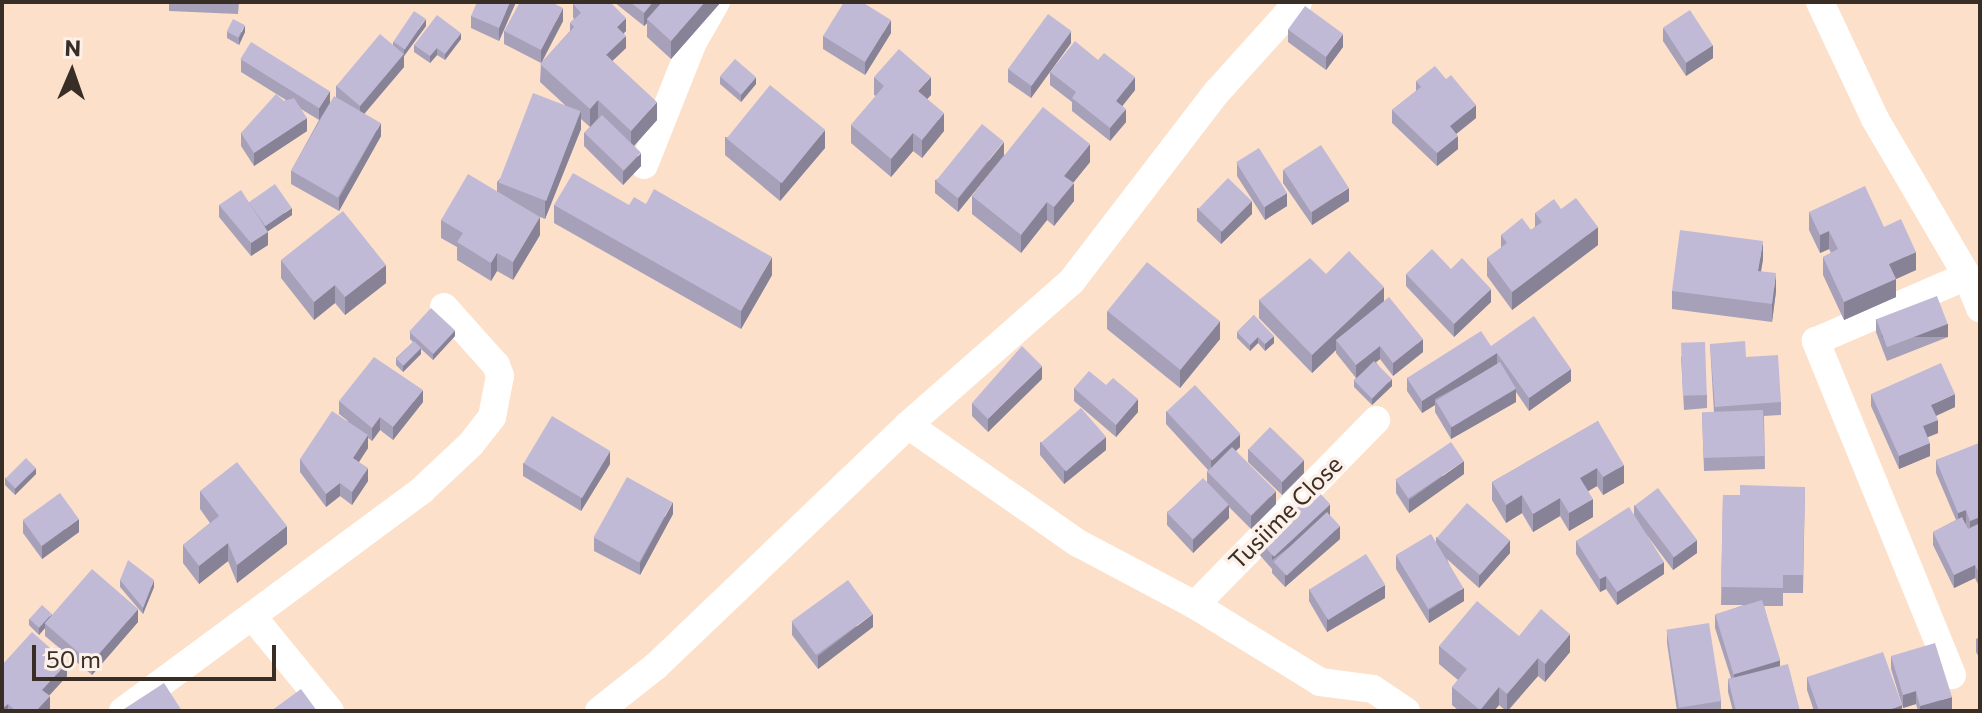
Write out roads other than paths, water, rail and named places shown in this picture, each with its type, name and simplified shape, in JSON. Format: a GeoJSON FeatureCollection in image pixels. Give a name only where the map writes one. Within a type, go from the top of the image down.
{"type":"FeatureCollection","features":[{"type":"Feature","properties":{"kind":"street"},"geometry":{"type":"LineString","coordinates":[[644,165],[693,42],[716,2]]}},
{"type":"Feature","properties":{"kind":"street"},"geometry":{"type":"LineString","coordinates":[[599,711],[656,666],[908,425],[1071,282],[1217,92],[1298,2]]}},
{"type":"Feature","properties":{"kind":"street"},"geometry":{"type":"LineString","coordinates":[[1820,2],[1875,119],[1967,276],[1980,308]]}},
{"type":"Feature","properties":{"kind":"street"},"geometry":{"type":"LineString","coordinates":[[1952,675],[1816,341],[1967,276]]}},
{"type":"Feature","properties":{"kind":"street"},"geometry":{"type":"LineString","coordinates":[[123,711],[422,490],[492,417],[500,376],[496,365],[488,350],[444,307]]}},
{"type":"Feature","properties":{"kind":"street","name":"Tusiime Close"},"geometry":{"type":"LineString","coordinates":[[1195,605],[1376,420]]}},
{"type":"Feature","properties":{"kind":"street"},"geometry":{"type":"LineString","coordinates":[[908,425],[1078,543],[1195,605],[1320,682],[1406,711]]}},
{"type":"Feature","properties":{"kind":"street"},"geometry":{"type":"LineString","coordinates":[[252,616],[330,711]]}}]}
